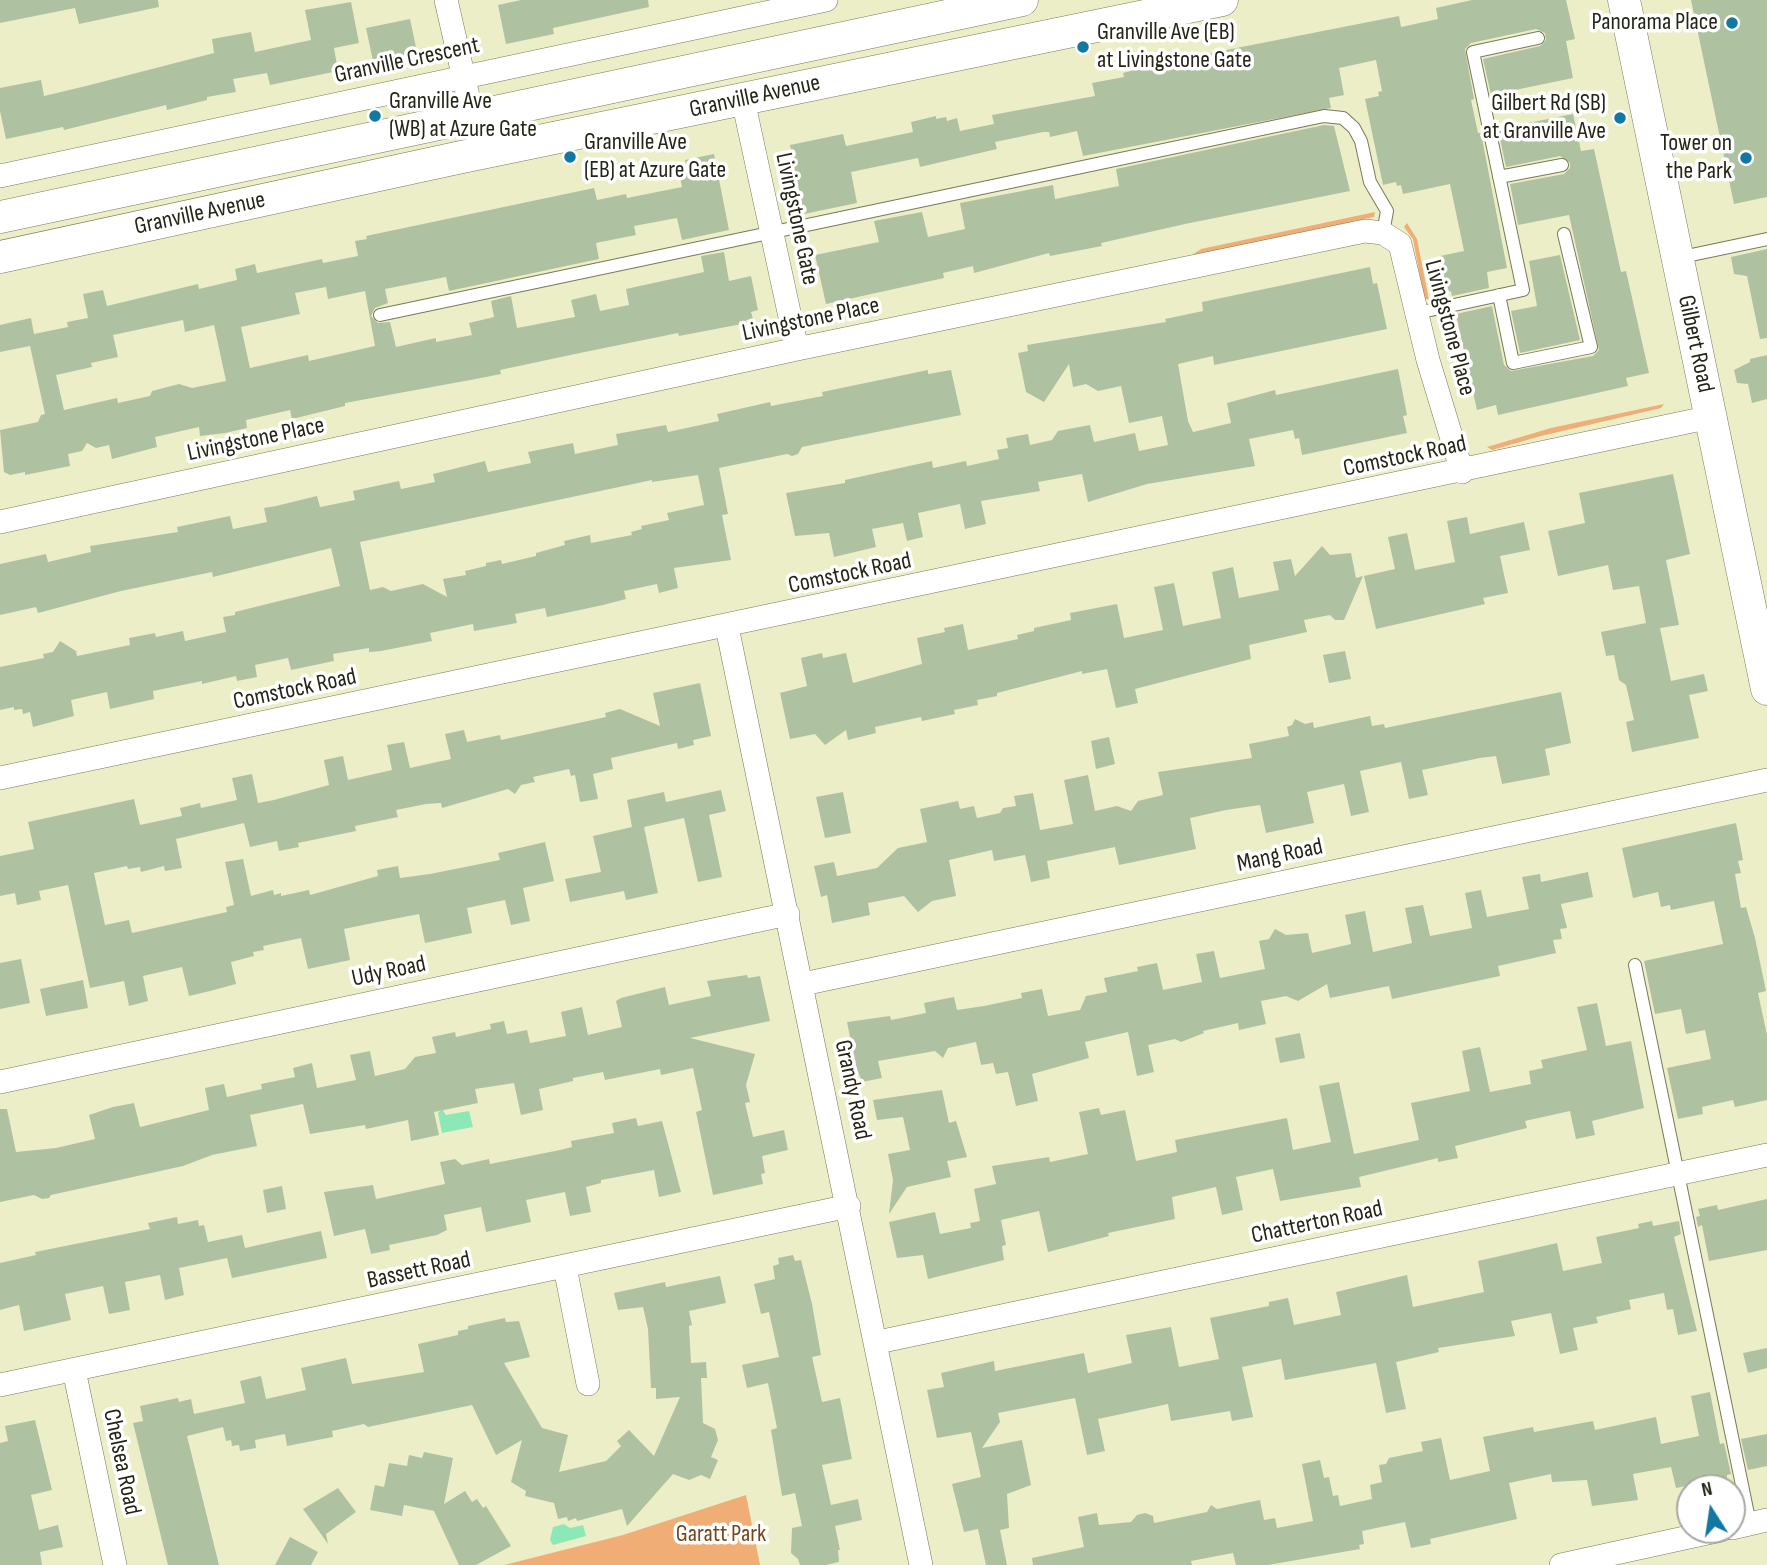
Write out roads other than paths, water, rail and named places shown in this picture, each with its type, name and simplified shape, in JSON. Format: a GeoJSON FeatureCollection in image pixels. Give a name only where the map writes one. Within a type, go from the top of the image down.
{"type":"FeatureCollection","features":[{"type":"Feature","properties":{"kind":"main road","name":"Granville Avenue"},"geometry":{"type":"LineString","coordinates":[[0,217],[1022,0]]}},
{"type":"Feature","properties":{"kind":"main road","name":"Granville Avenue"},"geometry":{"type":"LineString","coordinates":[[0,257],[481,153],[1222,0]]}},
{"type":"Feature","properties":{"kind":"main road","name":"Gilbert Road"},"geometry":{"type":"LineString","coordinates":[[1624,0],[1766,676]]}},
{"type":"Feature","properties":{"kind":"street"},"geometry":{"type":"LineString","coordinates":[[446,0],[481,153]]}},
{"type":"Feature","properties":{"kind":"street","name":"Granville Crescent"},"geometry":{"type":"LineString","coordinates":[[0,176],[826,0]]}},
{"type":"Feature","properties":{"kind":"street","name":"Livingstone Gate"},"geometry":{"type":"LineString","coordinates":[[743,100],[797,349]]}},
{"type":"Feature","properties":{"kind":"street","name":"Livingstone Place"},"geometry":{"type":"LineString","coordinates":[[0,522],[797,349],[1366,232],[1383,233],[1400,244],[1416,313],[1462,472]]}},
{"type":"Feature","properties":{"kind":"street","name":"Comstock Road"},"geometry":{"type":"LineString","coordinates":[[0,778],[1462,472],[1710,417]]}},
{"type":"Feature","properties":{"kind":"street","name":"Grandy Road"},"geometry":{"type":"LineString","coordinates":[[727,627],[878,1342],[921,1565]]}},
{"type":"Feature","properties":{"kind":"street","name":"Mang Road"},"geometry":{"type":"LineString","coordinates":[[803,984],[1767,780]]}},
{"type":"Feature","properties":{"kind":"street","name":"Udy Road"},"geometry":{"type":"LineString","coordinates":[[0,1082],[789,914]]}},
{"type":"Feature","properties":{"kind":"street","name":"Chatterton Road"},"geometry":{"type":"LineString","coordinates":[[878,1342],[1767,1155]]}},
{"type":"Feature","properties":{"kind":"street","name":"Bassett Road"},"geometry":{"type":"LineString","coordinates":[[0,1385],[849,1206]]}},
{"type":"Feature","properties":{"kind":"street"},"geometry":{"type":"LineString","coordinates":[[565,1267],[588,1384]]}},
{"type":"Feature","properties":{"kind":"street","name":"Chelsea Road"},"geometry":{"type":"LineString","coordinates":[[74,1370],[116,1565]]}},
{"type":"Feature","properties":{"kind":"street"},"geometry":{"type":"LineString","coordinates":[[1561,1565],[1676,1540]]}},
{"type":"Feature","properties":{"kind":"lane"},"geometry":{"type":"LineString","coordinates":[[1416,313],[1523,290],[1473,52],[1538,38]]}},
{"type":"Feature","properties":{"kind":"lane"},"geometry":{"type":"LineString","coordinates":[[380,315],[1324,116],[1343,118],[1354,128],[1361,141],[1370,182],[1387,211],[1383,233]]}},
{"type":"Feature","properties":{"kind":"lane"},"geometry":{"type":"LineString","coordinates":[[1499,177],[1562,165]]}},
{"type":"Feature","properties":{"kind":"lane"},"geometry":{"type":"LineString","coordinates":[[1499,295],[1513,363],[1591,347],[1564,234]]}},
{"type":"Feature","properties":{"kind":"lane"},"geometry":{"type":"LineString","coordinates":[[1677,258],[1767,239]]}},
{"type":"Feature","properties":{"kind":"lane"},"geometry":{"type":"LineString","coordinates":[[1635,965],[1750,1524]]}},
{"type":"Feature","properties":{"kind":"place","name":"Panorama Place"},"geometry":{"type":"Point","coordinates":[1732,23]}},
{"type":"Feature","properties":{"kind":"place","name":"Granville Ave (EB) at Livingstone Gate"},"geometry":{"type":"Point","coordinates":[1083,47]}},
{"type":"Feature","properties":{"kind":"place","name":"Granville Ave (WB) at Azure Gate"},"geometry":{"type":"Point","coordinates":[375,116]}},
{"type":"Feature","properties":{"kind":"place","name":"Gilbert Rd (SB) at Granville Ave"},"geometry":{"type":"Point","coordinates":[1620,118]}},
{"type":"Feature","properties":{"kind":"place","name":"Granville Ave (EB) at Azure Gate"},"geometry":{"type":"Point","coordinates":[570,157]}},
{"type":"Feature","properties":{"kind":"place","name":"Tower on the Park"},"geometry":{"type":"Point","coordinates":[1746,158]}},
{"type":"Feature","properties":{"kind":"park label","name":"Garatt Park"},"geometry":{"type":"Point","coordinates":[721,1535]}}]}
